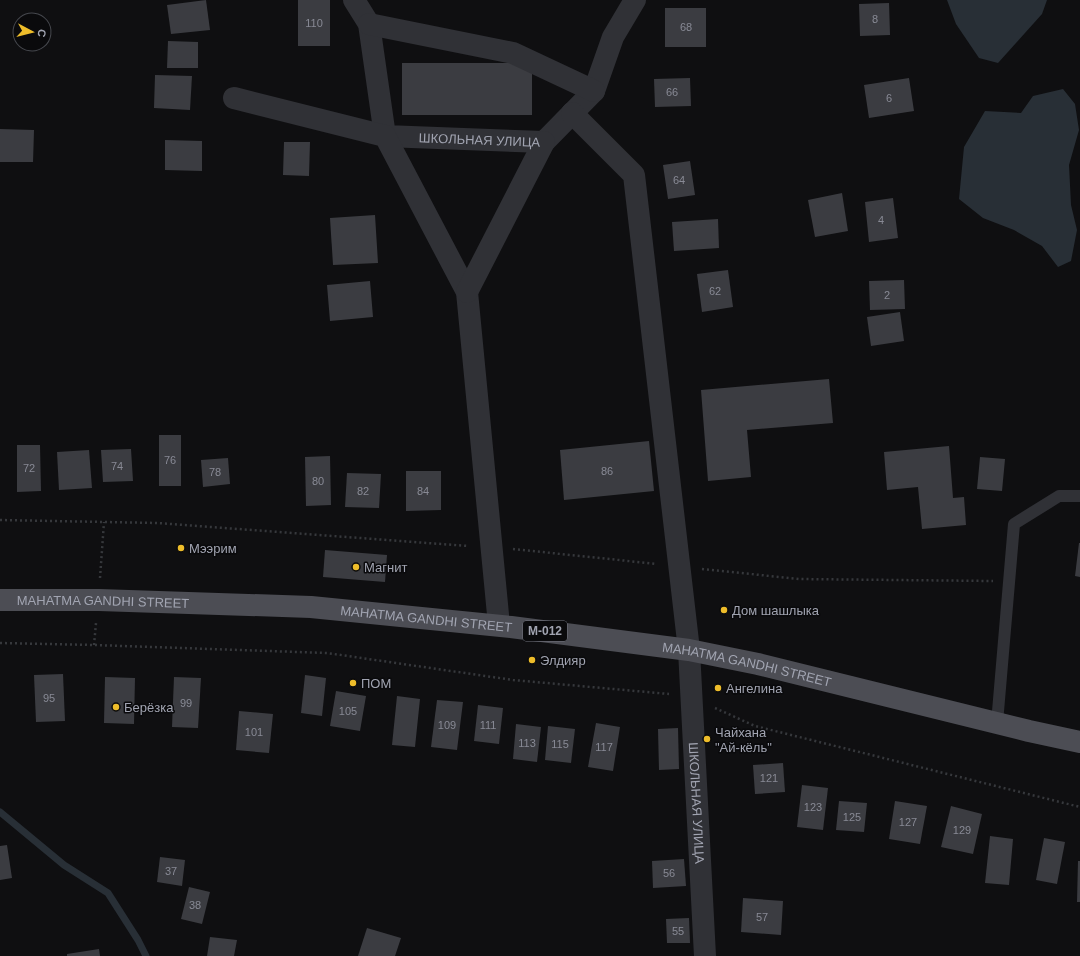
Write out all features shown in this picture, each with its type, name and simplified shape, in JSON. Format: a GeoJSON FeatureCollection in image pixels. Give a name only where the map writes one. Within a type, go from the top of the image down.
{"type":"FeatureCollection","features":[{"type":"Feature","properties":{"kind":"main road","name":"MAHATMA GANDHI STREET"},"geometry":{"type":"LineString","coordinates":[[0,600],[99,600],[311,607],[499,625],[689,650],[758,664],[1080,742]]}},
{"type":"Feature","properties":{"kind":"street"},"geometry":{"type":"LineString","coordinates":[[354,0],[368,24],[385,136],[467,292],[499,625]]}},
{"type":"Feature","properties":{"kind":"street","name":"ШКОЛЬНАЯ УЛИЦА"},"geometry":{"type":"LineString","coordinates":[[234,98],[385,136],[544,142],[594,91],[614,37],[635,0]]}},
{"type":"Feature","properties":{"kind":"street"},"geometry":{"type":"LineString","coordinates":[[368,24],[513,53],[594,91]]}},
{"type":"Feature","properties":{"kind":"street","name":"ШКОЛЬНАЯ УЛИЦА"},"geometry":{"type":"LineString","coordinates":[[572,113],[634,175],[689,650],[705,956]]}},
{"type":"Feature","properties":{"kind":"street"},"geometry":{"type":"LineString","coordinates":[[467,292],[544,142]]}},
{"type":"Feature","properties":{"kind":"lane"},"geometry":{"type":"LineString","coordinates":[[997,723],[1014,524],[1059,496],[1080,496]]}},
{"type":"Feature","properties":{"kind":"path"},"geometry":{"type":"LineString","coordinates":[[0,643],[94,644],[327,653],[514,680],[691,696],[755,726],[1080,807]]}},
{"type":"Feature","properties":{"kind":"shaded area"},"geometry":{"type":"Polygon","coordinates":[[[947,0],[1047,0],[1042,14],[998,63],[979,58],[956,24],[947,0]]]}},
{"type":"Feature","properties":{"kind":"shaded area"},"geometry":{"type":"Polygon","coordinates":[[[1063,89],[1075,104],[1079,130],[1069,165],[1071,205],[1077,230],[1071,261],[1058,267],[1042,246],[1014,230],[983,218],[959,199],[964,147],[985,111],[1021,113],[1033,96],[1063,89]]]}},
{"type":"Feature","properties":{"kind":"building"},"geometry":{"type":"Polygon","coordinates":[[[206,0],[210,30],[171,34],[167,5],[206,0]]]}},
{"type":"Feature","properties":{"kind":"building"},"geometry":{"type":"Polygon","coordinates":[[[298,0],[330,0],[330,46],[298,46],[298,0]]]}},
{"type":"Feature","properties":{"kind":"building"},"geometry":{"type":"Polygon","coordinates":[[[889,3],[890,35],[860,36],[859,4],[889,3]]]}},
{"type":"Feature","properties":{"kind":"building"},"geometry":{"type":"Polygon","coordinates":[[[665,8],[706,8],[706,47],[665,47],[665,8]]]}},
{"type":"Feature","properties":{"kind":"building"},"geometry":{"type":"Polygon","coordinates":[[[168,41],[198,42],[198,68],[167,68],[168,41]]]}},
{"type":"Feature","properties":{"kind":"building"},"geometry":{"type":"Polygon","coordinates":[[[402,63],[532,63],[532,115],[402,115],[402,63]]]}},
{"type":"Feature","properties":{"kind":"building"},"geometry":{"type":"Polygon","coordinates":[[[155,75],[192,76],[190,110],[154,108],[155,75]]]}},
{"type":"Feature","properties":{"kind":"building"},"geometry":{"type":"Polygon","coordinates":[[[690,78],[691,106],[655,107],[654,79],[690,78]]]}},
{"type":"Feature","properties":{"kind":"building"},"geometry":{"type":"Polygon","coordinates":[[[909,78],[914,111],[869,118],[864,85],[909,78]]]}},
{"type":"Feature","properties":{"kind":"building"},"geometry":{"type":"Polygon","coordinates":[[[0,129],[34,130],[33,162],[0,162],[0,129]]]}},
{"type":"Feature","properties":{"kind":"building"},"geometry":{"type":"Polygon","coordinates":[[[165,140],[202,141],[202,171],[165,170],[165,140]]]}},
{"type":"Feature","properties":{"kind":"building"},"geometry":{"type":"Polygon","coordinates":[[[284,142],[310,142],[309,176],[283,175],[284,142]]]}},
{"type":"Feature","properties":{"kind":"building"},"geometry":{"type":"Polygon","coordinates":[[[690,161],[695,195],[668,199],[663,165],[690,161]]]}},
{"type":"Feature","properties":{"kind":"building"},"geometry":{"type":"Polygon","coordinates":[[[842,193],[848,231],[815,237],[808,200],[842,193]]]}},
{"type":"Feature","properties":{"kind":"building"},"geometry":{"type":"Polygon","coordinates":[[[893,198],[898,238],[869,242],[865,202],[893,198]]]}},
{"type":"Feature","properties":{"kind":"building"},"geometry":{"type":"Polygon","coordinates":[[[375,215],[378,263],[333,265],[330,218],[375,215]]]}},
{"type":"Feature","properties":{"kind":"building"},"geometry":{"type":"Polygon","coordinates":[[[718,219],[719,248],[674,251],[672,222],[718,219]]]}},
{"type":"Feature","properties":{"kind":"building"},"geometry":{"type":"Polygon","coordinates":[[[728,270],[733,307],[702,312],[697,274],[728,270]]]}},
{"type":"Feature","properties":{"kind":"building"},"geometry":{"type":"Polygon","coordinates":[[[904,280],[905,309],[870,310],[869,281],[904,280]]]}},
{"type":"Feature","properties":{"kind":"building"},"geometry":{"type":"Polygon","coordinates":[[[370,281],[373,317],[330,321],[327,285],[370,281]]]}},
{"type":"Feature","properties":{"kind":"building"},"geometry":{"type":"Polygon","coordinates":[[[900,312],[904,341],[871,346],[867,317],[900,312]]]}},
{"type":"Feature","properties":{"kind":"building"},"geometry":{"type":"Polygon","coordinates":[[[829,379],[833,423],[747,430],[751,477],[708,481],[701,390],[829,379]]]}},
{"type":"Feature","properties":{"kind":"building"},"geometry":{"type":"Polygon","coordinates":[[[159,435],[181,435],[181,486],[159,486],[159,435]]]}},
{"type":"Feature","properties":{"kind":"building"},"geometry":{"type":"Polygon","coordinates":[[[649,441],[654,491],[564,500],[560,450],[649,441]]]}},
{"type":"Feature","properties":{"kind":"building"},"geometry":{"type":"Polygon","coordinates":[[[17,445],[40,445],[41,491],[17,492],[17,445]]]}},
{"type":"Feature","properties":{"kind":"building"},"geometry":{"type":"Polygon","coordinates":[[[949,446],[953,498],[964,497],[966,525],[922,529],[918,487],[887,490],[884,452],[949,446]]]}},
{"type":"Feature","properties":{"kind":"building"},"geometry":{"type":"Polygon","coordinates":[[[131,449],[133,481],[103,482],[101,450],[131,449]]]}},
{"type":"Feature","properties":{"kind":"building"},"geometry":{"type":"Polygon","coordinates":[[[89,450],[92,488],[59,490],[57,452],[89,450]]]}},
{"type":"Feature","properties":{"kind":"building"},"geometry":{"type":"Polygon","coordinates":[[[330,456],[331,505],[306,506],[305,457],[330,456]]]}},
{"type":"Feature","properties":{"kind":"building"},"geometry":{"type":"Polygon","coordinates":[[[980,457],[1005,459],[1002,491],[977,489],[980,457]]]}},
{"type":"Feature","properties":{"kind":"building"},"geometry":{"type":"Polygon","coordinates":[[[228,458],[230,484],[203,487],[201,460],[228,458]]]}},
{"type":"Feature","properties":{"kind":"building"},"geometry":{"type":"Polygon","coordinates":[[[406,471],[441,471],[441,510],[406,511],[406,471]]]}},
{"type":"Feature","properties":{"kind":"building"},"geometry":{"type":"Polygon","coordinates":[[[347,473],[381,474],[379,508],[345,507],[347,473]]]}},
{"type":"Feature","properties":{"kind":"building"},"geometry":{"type":"Polygon","coordinates":[[[1080,543],[1080,577],[1075,576],[1080,543]]]}},
{"type":"Feature","properties":{"kind":"building"},"geometry":{"type":"Polygon","coordinates":[[[325,550],[387,555],[385,582],[323,577],[325,550]]]}},
{"type":"Feature","properties":{"kind":"building"},"geometry":{"type":"Polygon","coordinates":[[[63,674],[65,721],[36,722],[34,675],[63,674]]]}},
{"type":"Feature","properties":{"kind":"building"},"geometry":{"type":"Polygon","coordinates":[[[305,675],[326,678],[322,716],[301,713],[305,675]]]}},
{"type":"Feature","properties":{"kind":"building"},"geometry":{"type":"Polygon","coordinates":[[[105,677],[135,678],[134,724],[104,723],[105,677]]]}},
{"type":"Feature","properties":{"kind":"building"},"geometry":{"type":"Polygon","coordinates":[[[174,677],[201,678],[198,728],[172,727],[174,677]]]}},
{"type":"Feature","properties":{"kind":"building"},"geometry":{"type":"Polygon","coordinates":[[[336,691],[366,696],[360,731],[330,726],[336,691]]]}},
{"type":"Feature","properties":{"kind":"building"},"geometry":{"type":"Polygon","coordinates":[[[397,696],[420,699],[415,747],[392,745],[397,696]]]}},
{"type":"Feature","properties":{"kind":"building"},"geometry":{"type":"Polygon","coordinates":[[[437,700],[463,702],[457,750],[431,747],[437,700]]]}},
{"type":"Feature","properties":{"kind":"building"},"geometry":{"type":"Polygon","coordinates":[[[478,705],[503,708],[499,744],[474,741],[478,705]]]}},
{"type":"Feature","properties":{"kind":"building"},"geometry":{"type":"Polygon","coordinates":[[[239,711],[273,714],[269,753],[236,750],[239,711]]]}},
{"type":"Feature","properties":{"kind":"building"},"geometry":{"type":"Polygon","coordinates":[[[596,723],[620,727],[613,771],[588,767],[596,723]]]}},
{"type":"Feature","properties":{"kind":"building"},"geometry":{"type":"Polygon","coordinates":[[[516,724],[541,727],[537,762],[513,759],[516,724]]]}},
{"type":"Feature","properties":{"kind":"building"},"geometry":{"type":"Polygon","coordinates":[[[548,726],[575,729],[571,763],[545,760],[548,726]]]}},
{"type":"Feature","properties":{"kind":"building"},"geometry":{"type":"Polygon","coordinates":[[[678,728],[679,769],[659,770],[658,729],[678,728]]]}},
{"type":"Feature","properties":{"kind":"building"},"geometry":{"type":"Polygon","coordinates":[[[783,763],[785,792],[755,794],[753,765],[783,763]]]}},
{"type":"Feature","properties":{"kind":"building"},"geometry":{"type":"Polygon","coordinates":[[[802,785],[828,788],[823,830],[797,827],[802,785]]]}},
{"type":"Feature","properties":{"kind":"building"},"geometry":{"type":"Polygon","coordinates":[[[839,801],[867,803],[864,832],[836,830],[839,801]]]}},
{"type":"Feature","properties":{"kind":"building"},"geometry":{"type":"Polygon","coordinates":[[[895,801],[927,806],[920,844],[889,839],[895,801]]]}},
{"type":"Feature","properties":{"kind":"building"},"geometry":{"type":"Polygon","coordinates":[[[951,806],[982,814],[973,854],[941,847],[951,806]]]}},
{"type":"Feature","properties":{"kind":"building"},"geometry":{"type":"Polygon","coordinates":[[[990,836],[1013,839],[1009,885],[985,883],[990,836]]]}},
{"type":"Feature","properties":{"kind":"building"},"geometry":{"type":"Polygon","coordinates":[[[1044,838],[1065,842],[1057,884],[1036,880],[1044,838]]]}},
{"type":"Feature","properties":{"kind":"building"},"geometry":{"type":"Polygon","coordinates":[[[7,845],[12,878],[0,880],[0,846],[7,845]]]}},
{"type":"Feature","properties":{"kind":"building"},"geometry":{"type":"Polygon","coordinates":[[[160,857],[185,860],[182,886],[157,882],[160,857]]]}},
{"type":"Feature","properties":{"kind":"building"},"geometry":{"type":"Polygon","coordinates":[[[684,859],[686,886],[653,888],[652,861],[684,859]]]}},
{"type":"Feature","properties":{"kind":"building"},"geometry":{"type":"Polygon","coordinates":[[[1078,861],[1080,861],[1080,902],[1077,902],[1078,861]]]}},
{"type":"Feature","properties":{"kind":"building"},"geometry":{"type":"Polygon","coordinates":[[[189,887],[210,892],[202,924],[181,919],[189,887]]]}},
{"type":"Feature","properties":{"kind":"building"},"geometry":{"type":"Polygon","coordinates":[[[743,898],[783,901],[781,935],[741,932],[743,898]]]}},
{"type":"Feature","properties":{"kind":"building"},"geometry":{"type":"Polygon","coordinates":[[[689,918],[690,943],[667,943],[666,919],[689,918]]]}},
{"type":"Feature","properties":{"kind":"building"},"geometry":{"type":"Polygon","coordinates":[[[367,928],[401,938],[395,956],[358,956],[367,928]]]}},
{"type":"Feature","properties":{"kind":"building"},"geometry":{"type":"Polygon","coordinates":[[[210,937],[237,940],[234,956],[207,956],[210,937]]]}},
{"type":"Feature","properties":{"kind":"building"},"geometry":{"type":"Polygon","coordinates":[[[99,949],[100,956],[67,956],[67,954],[99,949]]]}},
{"type":"Feature","properties":{"kind":"waterway"},"geometry":{"type":"LineString","coordinates":[[0,812],[64,865],[108,893],[138,940],[146,956]]}},
{"type":"Feature","properties":{"kind":"place","name":"Мээрим"},"geometry":{"type":"Point","coordinates":[181,548]}},
{"type":"Feature","properties":{"kind":"place","name":"Магнит"},"geometry":{"type":"Point","coordinates":[356,567]}},
{"type":"Feature","properties":{"kind":"place","name":"Дом шашлыка"},"geometry":{"type":"Point","coordinates":[724,610]}},
{"type":"Feature","properties":{"kind":"place","name":"Элдияр"},"geometry":{"type":"Point","coordinates":[532,660]}},
{"type":"Feature","properties":{"kind":"place","name":"ПОМ"},"geometry":{"type":"Point","coordinates":[353,683]}},
{"type":"Feature","properties":{"kind":"place","name":"Ангелина"},"geometry":{"type":"Point","coordinates":[718,688]}},
{"type":"Feature","properties":{"kind":"place","name":"Берёзка"},"geometry":{"type":"Point","coordinates":[116,707]}},
{"type":"Feature","properties":{"kind":"place","name":"Чайхана \"Ай-кёль\""},"geometry":{"type":"Point","coordinates":[707,739]}}]}
